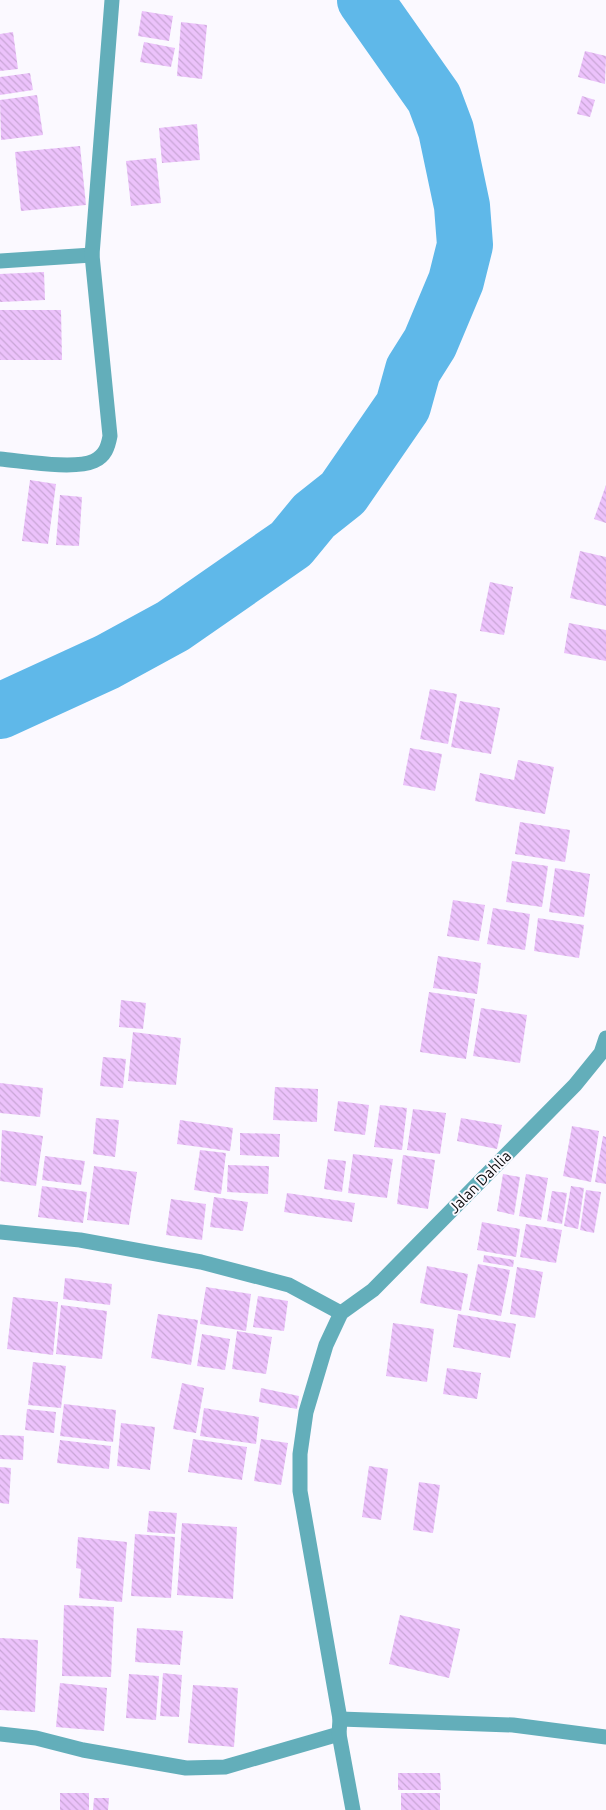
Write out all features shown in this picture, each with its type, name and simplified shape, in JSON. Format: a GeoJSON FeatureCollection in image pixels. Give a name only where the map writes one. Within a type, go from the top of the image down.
{"type":"FeatureCollection","features":[{"type":"Feature","properties":{"kind":"street"},"geometry":{"type":"LineString","coordinates":[[0,460],[76,465],[94,461],[107,450],[110,436],[92,255],[112,0]]}},
{"type":"Feature","properties":{"kind":"street"},"geometry":{"type":"LineString","coordinates":[[0,261],[92,255]]}},
{"type":"Feature","properties":{"kind":"street","name":"Jalan Dahlia"},"geometry":{"type":"LineString","coordinates":[[340,1314],[373,1290],[575,1085],[601,1053],[606,1038]]}},
{"type":"Feature","properties":{"kind":"street"},"geometry":{"type":"LineString","coordinates":[[0,1232],[80,1240],[201,1262],[289,1285],[340,1314],[326,1345],[306,1412],[300,1454],[300,1491],[353,1810]]}},
{"type":"Feature","properties":{"kind":"street"},"geometry":{"type":"LineString","coordinates":[[0,1734],[36,1738],[83,1750],[186,1768],[225,1767],[340,1727],[513,1724],[606,1737]]}},
{"type":"Feature","properties":{"kind":"building"},"geometry":{"type":"Polygon","coordinates":[[[142,11],[173,16],[169,41],[138,36],[142,11]]]}},
{"type":"Feature","properties":{"kind":"building"},"geometry":{"type":"Polygon","coordinates":[[[181,22],[207,25],[202,79],[177,76],[181,22]]]}},
{"type":"Feature","properties":{"kind":"building"},"geometry":{"type":"Polygon","coordinates":[[[13,32],[18,69],[0,71],[0,34],[13,32]]]}},
{"type":"Feature","properties":{"kind":"building"},"geometry":{"type":"Polygon","coordinates":[[[144,42],[175,48],[171,67],[140,62],[144,42]]]}},
{"type":"Feature","properties":{"kind":"building"},"geometry":{"type":"Polygon","coordinates":[[[585,51],[606,56],[605,84],[578,77],[585,51]]]}},
{"type":"Feature","properties":{"kind":"building"},"geometry":{"type":"Polygon","coordinates":[[[30,73],[33,90],[0,95],[0,77],[30,73]]]}},
{"type":"Feature","properties":{"kind":"building"},"geometry":{"type":"Polygon","coordinates":[[[37,95],[43,135],[1,140],[0,100],[37,95]]]}},
{"type":"Feature","properties":{"kind":"building"},"geometry":{"type":"Polygon","coordinates":[[[582,96],[595,100],[590,117],[577,114],[582,96]]]}},
{"type":"Feature","properties":{"kind":"building"},"geometry":{"type":"Polygon","coordinates":[[[197,124],[200,160],[162,163],[159,128],[197,124]]]}},
{"type":"Feature","properties":{"kind":"building"},"geometry":{"type":"Polygon","coordinates":[[[80,146],[86,205],[21,211],[15,152],[80,146]]]}},
{"type":"Feature","properties":{"kind":"building"},"geometry":{"type":"Polygon","coordinates":[[[156,158],[161,203],[131,206],[126,161],[156,158]]]}},
{"type":"Feature","properties":{"kind":"building"},"geometry":{"type":"Polygon","coordinates":[[[44,272],[45,300],[0,302],[0,274],[44,272]]]}},
{"type":"Feature","properties":{"kind":"building"},"geometry":{"type":"Polygon","coordinates":[[[0,310],[61,310],[62,360],[0,360],[0,310]]]}},
{"type":"Feature","properties":{"kind":"building"},"geometry":{"type":"Polygon","coordinates":[[[30,480],[56,484],[48,544],[22,541],[30,480]]]}},
{"type":"Feature","properties":{"kind":"building"},"geometry":{"type":"Polygon","coordinates":[[[606,485],[606,523],[594,519],[606,485]]]}},
{"type":"Feature","properties":{"kind":"building"},"geometry":{"type":"Polygon","coordinates":[[[60,495],[82,497],[79,546],[56,545],[60,495]]]}},
{"type":"Feature","properties":{"kind":"building"},"geometry":{"type":"Polygon","coordinates":[[[580,551],[606,557],[606,606],[570,598],[580,551]]]}},
{"type":"Feature","properties":{"kind":"building"},"geometry":{"type":"Polygon","coordinates":[[[490,582],[513,587],[504,635],[480,631],[490,582]]]}},
{"type":"Feature","properties":{"kind":"building"},"geometry":{"type":"Polygon","coordinates":[[[569,623],[606,630],[606,661],[564,653],[569,623]]]}},
{"type":"Feature","properties":{"kind":"building"},"geometry":{"type":"Polygon","coordinates":[[[430,689],[457,694],[448,744],[420,739],[430,689]]]}},
{"type":"Feature","properties":{"kind":"building"},"geometry":{"type":"Polygon","coordinates":[[[460,701],[500,708],[491,754],[451,747],[460,701]]]}},
{"type":"Feature","properties":{"kind":"building"},"geometry":{"type":"Polygon","coordinates":[[[410,748],[442,754],[435,791],[403,785],[410,748]]]}},
{"type":"Feature","properties":{"kind":"building"},"geometry":{"type":"Polygon","coordinates":[[[518,760],[554,767],[545,814],[475,801],[480,773],[514,780],[518,760]]]}},
{"type":"Feature","properties":{"kind":"building"},"geometry":{"type":"Polygon","coordinates":[[[520,822],[570,830],[565,862],[515,854],[520,822]]]}},
{"type":"Feature","properties":{"kind":"building"},"geometry":{"type":"Polygon","coordinates":[[[512,861],[548,866],[542,907],[506,902],[512,861]]]}},
{"type":"Feature","properties":{"kind":"building"},"geometry":{"type":"Polygon","coordinates":[[[555,868],[590,874],[584,917],[549,912],[555,868]]]}},
{"type":"Feature","properties":{"kind":"building"},"geometry":{"type":"Polygon","coordinates":[[[453,900],[485,905],[479,941],[447,936],[453,900]]]}},
{"type":"Feature","properties":{"kind":"building"},"geometry":{"type":"Polygon","coordinates":[[[493,908],[530,914],[525,950],[487,944],[493,908]]]}},
{"type":"Feature","properties":{"kind":"building"},"geometry":{"type":"Polygon","coordinates":[[[538,918],[584,925],[579,958],[534,951],[538,918]]]}},
{"type":"Feature","properties":{"kind":"building"},"geometry":{"type":"Polygon","coordinates":[[[438,956],[481,963],[477,994],[433,988],[438,956]]]}},
{"type":"Feature","properties":{"kind":"building"},"geometry":{"type":"Polygon","coordinates":[[[429,992],[475,999],[466,1059],[420,1052],[429,992]]]}},
{"type":"Feature","properties":{"kind":"building"},"geometry":{"type":"Polygon","coordinates":[[[121,1000],[146,1003],[143,1029],[119,1027],[121,1000]]]}},
{"type":"Feature","properties":{"kind":"building"},"geometry":{"type":"Polygon","coordinates":[[[481,1008],[527,1015],[520,1063],[473,1056],[481,1008]]]}},
{"type":"Feature","properties":{"kind":"building"},"geometry":{"type":"Polygon","coordinates":[[[133,1032],[181,1038],[176,1085],[128,1081],[133,1032]]]}},
{"type":"Feature","properties":{"kind":"building"},"geometry":{"type":"Polygon","coordinates":[[[103,1057],[126,1059],[123,1088],[100,1086],[103,1057]]]}},
{"type":"Feature","properties":{"kind":"building"},"geometry":{"type":"Polygon","coordinates":[[[0,1083],[43,1088],[40,1117],[0,1113],[0,1083]]]}},
{"type":"Feature","properties":{"kind":"building"},"geometry":{"type":"Polygon","coordinates":[[[275,1087],[318,1089],[317,1122],[273,1120],[275,1087]]]}},
{"type":"Feature","properties":{"kind":"building"},"geometry":{"type":"Polygon","coordinates":[[[338,1101],[369,1105],[365,1135],[334,1131],[338,1101]]]}},
{"type":"Feature","properties":{"kind":"building"},"geometry":{"type":"Polygon","coordinates":[[[380,1105],[407,1108],[402,1150],[374,1147],[380,1105]]]}},
{"type":"Feature","properties":{"kind":"building"},"geometry":{"type":"Polygon","coordinates":[[[413,1109],[446,1113],[440,1154],[407,1150],[413,1109]]]}},
{"type":"Feature","properties":{"kind":"building"},"geometry":{"type":"Polygon","coordinates":[[[96,1118],[119,1120],[115,1157],[93,1154],[96,1118]]]}},
{"type":"Feature","properties":{"kind":"building"},"geometry":{"type":"Polygon","coordinates":[[[461,1118],[502,1125],[497,1149],[457,1141],[461,1118]]]}},
{"type":"Feature","properties":{"kind":"building"},"geometry":{"type":"Polygon","coordinates":[[[180,1120],[233,1128],[230,1151],[177,1144],[180,1120]]]}},
{"type":"Feature","properties":{"kind":"building"},"geometry":{"type":"Polygon","coordinates":[[[572,1126],[599,1131],[591,1182],[563,1176],[572,1126]]]}},
{"type":"Feature","properties":{"kind":"building"},"geometry":{"type":"Polygon","coordinates":[[[2,1130],[43,1136],[36,1186],[0,1181],[2,1130]]]}},
{"type":"Feature","properties":{"kind":"building"},"geometry":{"type":"Polygon","coordinates":[[[240,1133],[280,1134],[279,1157],[240,1155],[240,1133]]]}},
{"type":"Feature","properties":{"kind":"building"},"geometry":{"type":"Polygon","coordinates":[[[603,1136],[606,1137],[606,1184],[595,1182],[603,1136]]]}},
{"type":"Feature","properties":{"kind":"building"},"geometry":{"type":"Polygon","coordinates":[[[200,1150],[226,1153],[221,1194],[194,1190],[200,1150]]]}},
{"type":"Feature","properties":{"kind":"building"},"geometry":{"type":"Polygon","coordinates":[[[353,1154],[393,1159],[387,1198],[348,1193],[353,1154]]]}},
{"type":"Feature","properties":{"kind":"building"},"geometry":{"type":"Polygon","coordinates":[[[403,1155],[435,1160],[428,1209],[397,1204],[403,1155]]]}},
{"type":"Feature","properties":{"kind":"building"},"geometry":{"type":"Polygon","coordinates":[[[45,1156],[85,1161],[81,1185],[42,1180],[45,1156]]]}},
{"type":"Feature","properties":{"kind":"building"},"geometry":{"type":"Polygon","coordinates":[[[328,1159],[346,1161],[342,1192],[324,1189],[328,1159]]]}},
{"type":"Feature","properties":{"kind":"building"},"geometry":{"type":"Polygon","coordinates":[[[228,1165],[269,1166],[268,1194],[227,1192],[228,1165]]]}},
{"type":"Feature","properties":{"kind":"building"},"geometry":{"type":"Polygon","coordinates":[[[94,1166],[137,1172],[129,1225],[87,1220],[94,1166]]]}},
{"type":"Feature","properties":{"kind":"building"},"geometry":{"type":"Polygon","coordinates":[[[503,1174],[520,1177],[514,1215],[497,1211],[503,1174]]]}},
{"type":"Feature","properties":{"kind":"building"},"geometry":{"type":"Polygon","coordinates":[[[526,1174],[548,1178],[541,1220],[519,1216],[526,1174]]]}},
{"type":"Feature","properties":{"kind":"building"},"geometry":{"type":"Polygon","coordinates":[[[42,1186],[87,1192],[83,1223],[38,1217],[42,1186]]]}},
{"type":"Feature","properties":{"kind":"building"},"geometry":{"type":"Polygon","coordinates":[[[571,1186],[584,1188],[578,1229],[564,1226],[571,1186]]]}},
{"type":"Feature","properties":{"kind":"building"},"geometry":{"type":"Polygon","coordinates":[[[586,1190],[601,1192],[594,1233],[580,1230],[586,1190]]]}},
{"type":"Feature","properties":{"kind":"building"},"geometry":{"type":"Polygon","coordinates":[[[552,1191],[567,1193],[562,1224],[547,1221],[552,1191]]]}},
{"type":"Feature","properties":{"kind":"building"},"geometry":{"type":"Polygon","coordinates":[[[287,1193],[355,1203],[352,1222],[284,1212],[287,1193]]]}},
{"type":"Feature","properties":{"kind":"building"},"geometry":{"type":"Polygon","coordinates":[[[214,1197],[248,1202],[243,1231],[210,1227],[214,1197]]]}},
{"type":"Feature","properties":{"kind":"building"},"geometry":{"type":"Polygon","coordinates":[[[171,1199],[206,1204],[202,1240],[166,1235],[171,1199]]]}},
{"type":"Feature","properties":{"kind":"building"},"geometry":{"type":"Polygon","coordinates":[[[482,1222],[520,1229],[516,1257],[477,1250],[482,1222]]]}},
{"type":"Feature","properties":{"kind":"building"},"geometry":{"type":"Polygon","coordinates":[[[526,1224],[562,1230],[556,1263],[520,1257],[526,1224]]]}},
{"type":"Feature","properties":{"kind":"building"},"geometry":{"type":"Polygon","coordinates":[[[484,1255],[514,1260],[513,1267],[483,1262],[484,1255]]]}},
{"type":"Feature","properties":{"kind":"building"},"geometry":{"type":"Polygon","coordinates":[[[478,1264],[510,1270],[501,1316],[469,1310],[478,1264]]]}},
{"type":"Feature","properties":{"kind":"building"},"geometry":{"type":"Polygon","coordinates":[[[427,1266],[468,1274],[461,1311],[420,1303],[427,1266]]]}},
{"type":"Feature","properties":{"kind":"building"},"geometry":{"type":"Polygon","coordinates":[[[517,1267],[543,1272],[535,1318],[510,1314],[517,1267]]]}},
{"type":"Feature","properties":{"kind":"building"},"geometry":{"type":"Polygon","coordinates":[[[65,1278],[112,1284],[110,1305],[63,1299],[65,1278]]]}},
{"type":"Feature","properties":{"kind":"building"},"geometry":{"type":"Polygon","coordinates":[[[206,1287],[251,1294],[246,1331],[200,1324],[206,1287]]]}},
{"type":"Feature","properties":{"kind":"building"},"geometry":{"type":"Polygon","coordinates":[[[258,1296],[288,1301],[284,1331],[253,1327],[258,1296]]]}},
{"type":"Feature","properties":{"kind":"building"},"geometry":{"type":"Polygon","coordinates":[[[13,1297],[58,1302],[53,1355],[7,1349],[13,1297]]]}},
{"type":"Feature","properties":{"kind":"building"},"geometry":{"type":"Polygon","coordinates":[[[61,1305],[107,1311],[102,1359],[56,1354],[61,1305]]]}},
{"type":"Feature","properties":{"kind":"building"},"geometry":{"type":"Polygon","coordinates":[[[158,1314],[198,1320],[191,1365],[151,1358],[158,1314]]]}},
{"type":"Feature","properties":{"kind":"building"},"geometry":{"type":"Polygon","coordinates":[[[458,1314],[516,1324],[510,1358],[453,1347],[458,1314]]]}},
{"type":"Feature","properties":{"kind":"building"},"geometry":{"type":"Polygon","coordinates":[[[393,1323],[434,1329],[427,1382],[386,1376],[393,1323]]]}},
{"type":"Feature","properties":{"kind":"building"},"geometry":{"type":"Polygon","coordinates":[[[237,1331],[272,1337],[266,1374],[232,1369],[237,1331]]]}},
{"type":"Feature","properties":{"kind":"building"},"geometry":{"type":"Polygon","coordinates":[[[202,1334],[230,1339],[225,1370],[197,1366],[202,1334]]]}},
{"type":"Feature","properties":{"kind":"building"},"geometry":{"type":"Polygon","coordinates":[[[33,1362],[66,1366],[61,1408],[28,1405],[33,1362]]]}},
{"type":"Feature","properties":{"kind":"building"},"geometry":{"type":"Polygon","coordinates":[[[447,1368],[481,1373],[477,1399],[443,1394],[447,1368]]]}},
{"type":"Feature","properties":{"kind":"building"},"geometry":{"type":"Polygon","coordinates":[[[182,1383],[204,1388],[196,1433],[173,1429],[182,1383]]]}},
{"type":"Feature","properties":{"kind":"building"},"geometry":{"type":"Polygon","coordinates":[[[261,1388],[299,1396],[297,1409],[259,1402],[261,1388]]]}},
{"type":"Feature","properties":{"kind":"building"},"geometry":{"type":"Polygon","coordinates":[[[64,1404],[116,1410],[113,1442],[60,1436],[64,1404]]]}},
{"type":"Feature","properties":{"kind":"building"},"geometry":{"type":"Polygon","coordinates":[[[204,1408],[259,1417],[256,1444],[200,1436],[204,1408]]]}},
{"type":"Feature","properties":{"kind":"building"},"geometry":{"type":"Polygon","coordinates":[[[27,1409],[56,1412],[54,1433],[25,1430],[27,1409]]]}},
{"type":"Feature","properties":{"kind":"building"},"geometry":{"type":"Polygon","coordinates":[[[121,1423],[155,1427],[150,1470],[117,1466],[121,1423]]]}},
{"type":"Feature","properties":{"kind":"building"},"geometry":{"type":"Polygon","coordinates":[[[0,1435],[24,1436],[23,1460],[0,1459],[0,1435]]]}},
{"type":"Feature","properties":{"kind":"building"},"geometry":{"type":"Polygon","coordinates":[[[193,1439],[247,1447],[242,1480],[188,1472],[193,1439]]]}},
{"type":"Feature","properties":{"kind":"building"},"geometry":{"type":"Polygon","coordinates":[[[261,1439],[288,1443],[281,1485],[254,1481],[261,1439]]]}},
{"type":"Feature","properties":{"kind":"building"},"geometry":{"type":"Polygon","coordinates":[[[60,1440],[111,1446],[109,1469],[57,1463],[60,1440]]]}},
{"type":"Feature","properties":{"kind":"building"},"geometry":{"type":"Polygon","coordinates":[[[369,1466],[388,1469],[381,1520],[362,1517],[369,1466]]]}},
{"type":"Feature","properties":{"kind":"building"},"geometry":{"type":"Polygon","coordinates":[[[0,1467],[11,1468],[9,1504],[0,1503],[0,1467]]]}},
{"type":"Feature","properties":{"kind":"building"},"geometry":{"type":"Polygon","coordinates":[[[419,1482],[440,1485],[433,1533],[413,1530],[419,1482]]]}},
{"type":"Feature","properties":{"kind":"building"},"geometry":{"type":"Polygon","coordinates":[[[149,1511],[177,1513],[175,1534],[147,1532],[149,1511]]]}},
{"type":"Feature","properties":{"kind":"building"},"geometry":{"type":"Polygon","coordinates":[[[182,1523],[237,1527],[233,1599],[177,1595],[182,1523]]]}},
{"type":"Feature","properties":{"kind":"building"},"geometry":{"type":"Polygon","coordinates":[[[135,1534],[175,1537],[171,1598],[131,1596],[135,1534]]]}},
{"type":"Feature","properties":{"kind":"building"},"geometry":{"type":"Polygon","coordinates":[[[78,1537],[127,1542],[122,1602],[79,1598],[81,1569],[76,1568],[78,1537]]]}},
{"type":"Feature","properties":{"kind":"building"},"geometry":{"type":"Polygon","coordinates":[[[64,1605],[114,1607],[111,1677],[62,1676],[64,1605]]]}},
{"type":"Feature","properties":{"kind":"building"},"geometry":{"type":"Polygon","coordinates":[[[400,1615],[460,1629],[449,1678],[389,1664],[400,1615]]]}},
{"type":"Feature","properties":{"kind":"building"},"geometry":{"type":"Polygon","coordinates":[[[137,1628],[183,1631],[180,1665],[135,1662],[137,1628]]]}},
{"type":"Feature","properties":{"kind":"building"},"geometry":{"type":"Polygon","coordinates":[[[0,1638],[38,1640],[35,1712],[0,1710],[0,1638]]]}},
{"type":"Feature","properties":{"kind":"building"},"geometry":{"type":"Polygon","coordinates":[[[163,1673],[182,1675],[179,1717],[160,1716],[163,1673]]]}},
{"type":"Feature","properties":{"kind":"building"},"geometry":{"type":"Polygon","coordinates":[[[129,1674],[159,1676],[156,1720],[126,1718],[129,1674]]]}},
{"type":"Feature","properties":{"kind":"building"},"geometry":{"type":"Polygon","coordinates":[[[60,1683],[107,1688],[104,1731],[56,1727],[60,1683]]]}},
{"type":"Feature","properties":{"kind":"building"},"geometry":{"type":"Polygon","coordinates":[[[193,1685],[238,1688],[234,1747],[188,1743],[193,1685]]]}},
{"type":"Feature","properties":{"kind":"building"},"geometry":{"type":"Polygon","coordinates":[[[398,1773],[440,1773],[441,1790],[398,1790],[398,1773]]]}},
{"type":"Feature","properties":{"kind":"building"},"geometry":{"type":"Polygon","coordinates":[[[60,1793],[89,1793],[89,1810],[60,1810],[60,1793]]]}},
{"type":"Feature","properties":{"kind":"building"},"geometry":{"type":"Polygon","coordinates":[[[401,1793],[440,1793],[440,1810],[401,1810],[401,1793]]]}},
{"type":"Feature","properties":{"kind":"building"},"geometry":{"type":"Polygon","coordinates":[[[94,1798],[109,1798],[108,1810],[93,1810],[94,1798]]]}},
{"type":"Feature","properties":{"kind":"waterway"},"geometry":{"type":"LineString","coordinates":[[0,711],[107,662],[173,626],[291,544],[314,516],[343,493],[403,406],[413,370],[430,343],[456,281],[465,245],[462,206],[446,130],[434,98],[365,0]]}}]}
